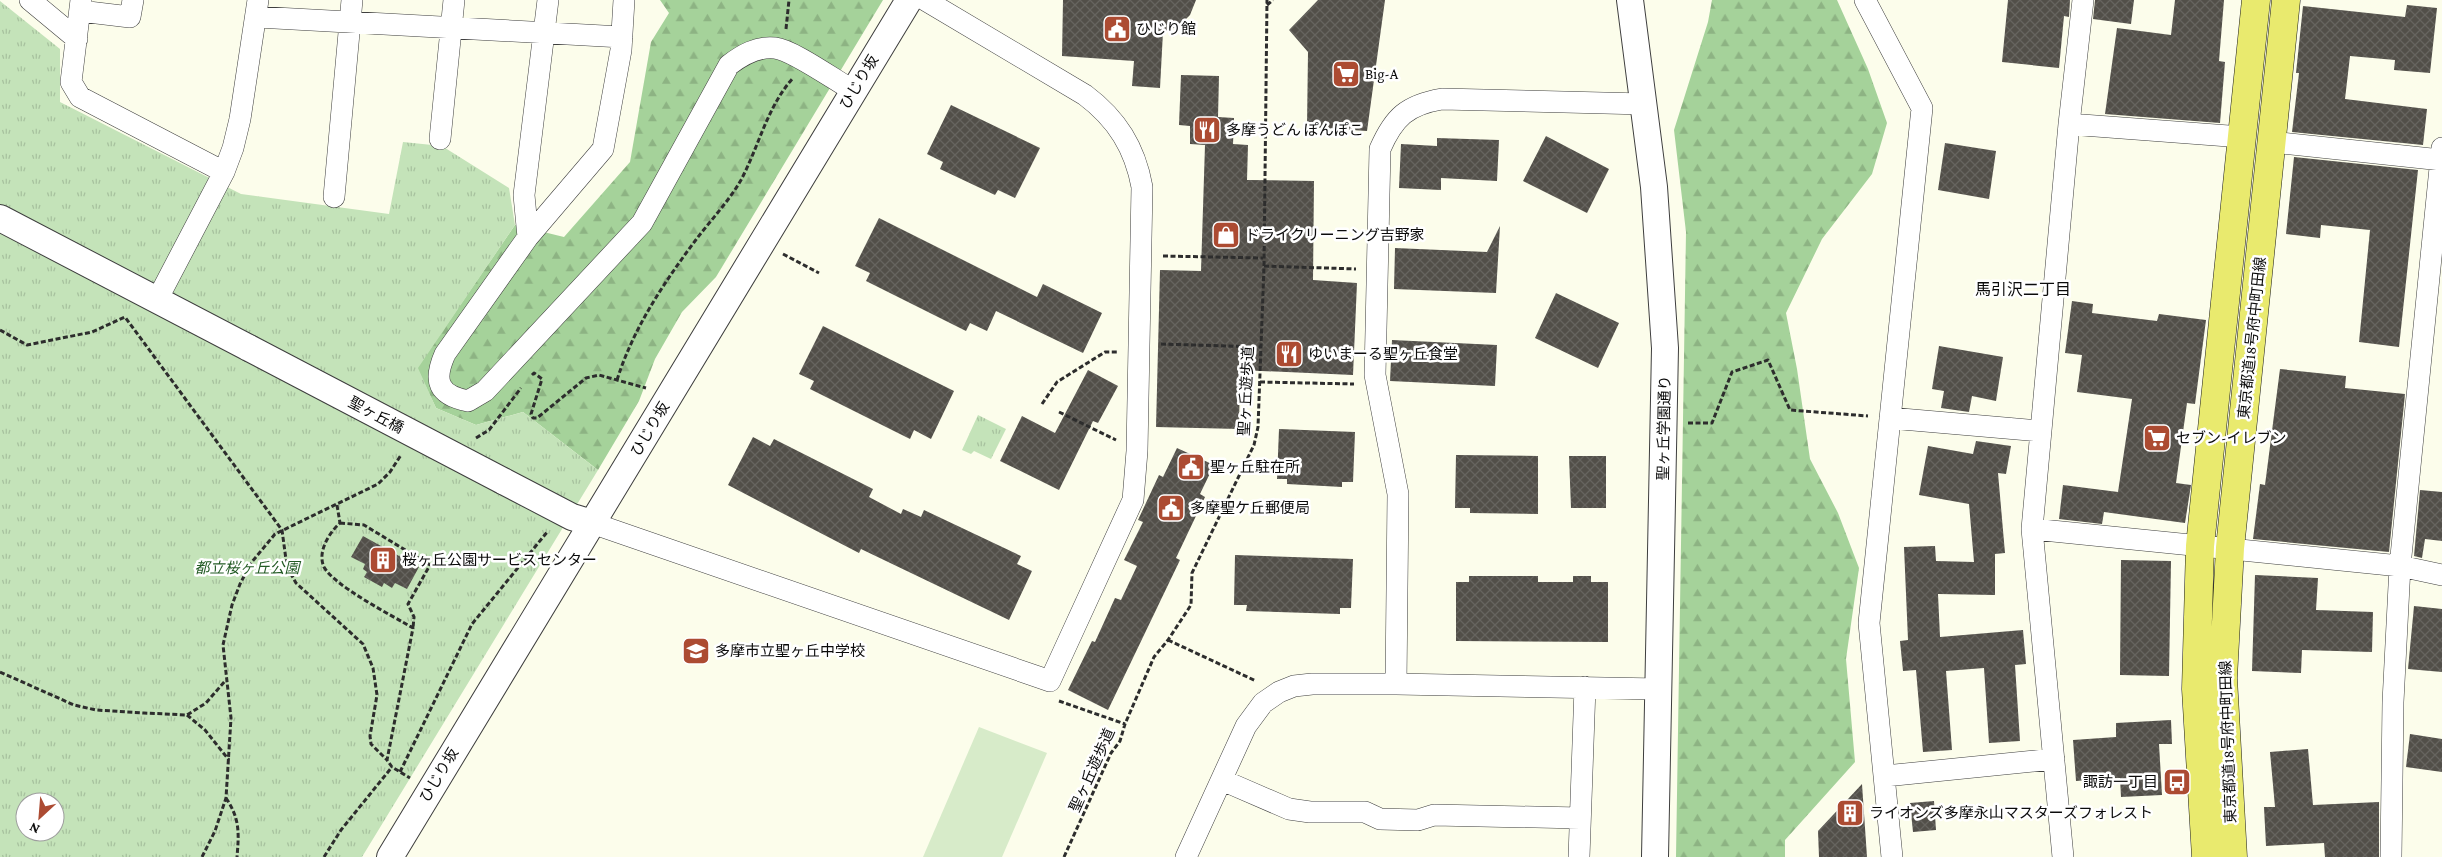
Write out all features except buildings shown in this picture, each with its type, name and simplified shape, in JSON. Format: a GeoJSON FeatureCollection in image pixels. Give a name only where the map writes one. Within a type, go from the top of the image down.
{"type":"FeatureCollection","features":[{"type":"Feature","properties":{"kind":"main road","name":"東京都道18号府中町田線"},"geometry":{"type":"LineString","coordinates":[[2206,857],[2203,836],[2196,689],[2200,546],[2256,0]]}},
{"type":"Feature","properties":{"kind":"main road","name":"東京都道18号府中町田線"},"geometry":{"type":"LineString","coordinates":[[2233,857],[2223,678],[2230,548],[2286,0]]}},
{"type":"Feature","properties":{"kind":"street"},"geometry":{"type":"LineString","coordinates":[[30,0],[77,39]]}},
{"type":"Feature","properties":{"kind":"street"},"geometry":{"type":"LineString","coordinates":[[133,0],[130,17],[81,6],[71,82],[80,97],[224,172]]}},
{"type":"Feature","properties":{"kind":"street"},"geometry":{"type":"LineString","coordinates":[[334,196],[352,0]]}},
{"type":"Feature","properties":{"kind":"street"},"geometry":{"type":"LineString","coordinates":[[440,139],[454,0]]}},
{"type":"Feature","properties":{"kind":"street"},"geometry":{"type":"LineString","coordinates":[[528,237],[524,195],[548,0]]}},
{"type":"Feature","properties":{"kind":"street"},"geometry":{"type":"LineString","coordinates":[[624,0],[622,37],[603,149],[528,237],[444,354],[437,371],[437,380],[446,392],[457,399],[468,401],[485,391],[642,223],[729,65],[742,56],[766,48],[777,48],[854,91]]}},
{"type":"Feature","properties":{"kind":"street","name":"ひじり坂"},"geometry":{"type":"LineString","coordinates":[[390,857],[909,0]]}},
{"type":"Feature","properties":{"kind":"street"},"geometry":{"type":"LineString","coordinates":[[592,523],[1050,681],[1133,500],[1137,451],[1142,187],[1139,169],[1132,149],[1119,127],[1103,108],[1086,95],[925,0]]}},
{"type":"Feature","properties":{"kind":"street","name":"聖ヶ丘学園通り"},"geometry":{"type":"LineString","coordinates":[[1630,0],[1656,216],[1665,348],[1655,857]]}},
{"type":"Feature","properties":{"kind":"street"},"geometry":{"type":"LineString","coordinates":[[1865,0],[1922,108],[1869,623],[1892,857]]}},
{"type":"Feature","properties":{"kind":"street"},"geometry":{"type":"LineString","coordinates":[[2063,857],[2032,529],[2069,124],[2083,0]]}},
{"type":"Feature","properties":{"kind":"street"},"geometry":{"type":"LineString","coordinates":[[157,300],[224,172],[240,119],[258,8],[350,22],[622,37]]}},
{"type":"Feature","properties":{"kind":"street"},"geometry":{"type":"LineString","coordinates":[[1396,684],[1398,494],[1375,375],[1380,149],[1388,131],[1405,111],[1423,102],[1442,99],[1644,104]]}},
{"type":"Feature","properties":{"kind":"street"},"geometry":{"type":"LineString","coordinates":[[2069,124],[2242,137]]}},
{"type":"Feature","properties":{"kind":"street"},"geometry":{"type":"LineString","coordinates":[[2272,142],[2442,156],[2400,566],[2393,702],[2391,857]]}},
{"type":"Feature","properties":{"kind":"street","name":"聖ヶ丘橋"},"geometry":{"type":"LineString","coordinates":[[0,218],[572,517],[592,523]]}},
{"type":"Feature","properties":{"kind":"street"},"geometry":{"type":"LineString","coordinates":[[1890,418],[2040,432]]}},
{"type":"Feature","properties":{"kind":"street"},"geometry":{"type":"LineString","coordinates":[[2032,529],[2400,566],[2442,575]]}},
{"type":"Feature","properties":{"kind":"street"},"geometry":{"type":"LineString","coordinates":[[1186,857],[1246,726],[1263,703],[1279,692],[1294,686],[1312,684],[1396,684],[1659,689]]}},
{"type":"Feature","properties":{"kind":"street"},"geometry":{"type":"LineString","coordinates":[[1579,857],[1585,687]]}},
{"type":"Feature","properties":{"kind":"street"},"geometry":{"type":"LineString","coordinates":[[1885,776],[2054,759]]}},
{"type":"Feature","properties":{"kind":"street"},"geometry":{"type":"LineString","coordinates":[[1222,780],[1289,809],[1310,812],[1365,812],[1380,819],[1418,820],[1434,815],[1580,818]]}},
{"type":"Feature","properties":{"kind":"path"},"geometry":{"type":"LineString","coordinates":[[785,33],[789,0]]}},
{"type":"Feature","properties":{"kind":"path","name":"聖ヶ丘遊歩道"},"geometry":{"type":"LineString","coordinates":[[1064,857],[1111,753],[1120,741],[1125,724],[1154,657],[1168,640],[1191,605],[1192,573],[1254,445],[1258,427],[1264,266],[1267,0]]}},
{"type":"Feature","properties":{"kind":"path"},"geometry":{"type":"LineString","coordinates":[[1267,5],[1273,0]]}},
{"type":"Feature","properties":{"kind":"path"},"geometry":{"type":"LineString","coordinates":[[617,380],[627,348],[666,282],[740,181],[779,94],[806,63]]}},
{"type":"Feature","properties":{"kind":"path"},"geometry":{"type":"LineString","coordinates":[[762,244],[819,273]]}},
{"type":"Feature","properties":{"kind":"path"},"geometry":{"type":"LineString","coordinates":[[1140,255],[1263,258]]}},
{"type":"Feature","properties":{"kind":"path"},"geometry":{"type":"LineString","coordinates":[[1264,266],[1377,270]]}},
{"type":"Feature","properties":{"kind":"path"},"geometry":{"type":"LineString","coordinates":[[0,330],[27,345],[92,332],[125,318],[282,530],[287,566],[296,583],[363,644],[373,668],[377,695],[370,736],[371,744],[392,767],[414,781]]}},
{"type":"Feature","properties":{"kind":"path"},"geometry":{"type":"LineString","coordinates":[[1042,404],[1057,382],[1105,352],[1138,348],[1260,347]]}},
{"type":"Feature","properties":{"kind":"path"},"geometry":{"type":"LineString","coordinates":[[1680,423],[1712,423],[1732,372],[1768,360],[1790,410],[1890,418]]}},
{"type":"Feature","properties":{"kind":"path"},"geometry":{"type":"LineString","coordinates":[[528,378],[534,373],[542,378],[531,414],[533,418],[537,418],[586,378],[599,375],[651,390]]}},
{"type":"Feature","properties":{"kind":"path"},"geometry":{"type":"LineString","coordinates":[[1260,382],[1378,385]]}},
{"type":"Feature","properties":{"kind":"path"},"geometry":{"type":"LineString","coordinates":[[472,440],[489,430],[523,386]]}},
{"type":"Feature","properties":{"kind":"path"},"geometry":{"type":"LineString","coordinates":[[1059,412],[1137,451]]}},
{"type":"Feature","properties":{"kind":"path"},"geometry":{"type":"LineString","coordinates":[[202,857],[215,831],[226,798],[231,718],[223,645],[232,605],[251,563],[275,534],[378,484],[390,472],[406,446]]}},
{"type":"Feature","properties":{"kind":"path"},"geometry":{"type":"LineString","coordinates":[[337,505],[340,523]]}},
{"type":"Feature","properties":{"kind":"path"},"geometry":{"type":"LineString","coordinates":[[387,760],[413,628],[414,617],[408,604],[430,565],[364,525],[340,523],[333,530],[322,551],[324,566],[338,582],[413,628]]}},
{"type":"Feature","properties":{"kind":"path"},"geometry":{"type":"LineString","coordinates":[[400,772],[472,624],[548,531]]}},
{"type":"Feature","properties":{"kind":"path"},"geometry":{"type":"LineString","coordinates":[[1168,640],[1279,692]]}},
{"type":"Feature","properties":{"kind":"path"},"geometry":{"type":"LineString","coordinates":[[0,672],[50,696],[96,710],[188,715],[206,703],[226,680]]}},
{"type":"Feature","properties":{"kind":"path"},"geometry":{"type":"LineString","coordinates":[[1052,699],[1125,724]]}},
{"type":"Feature","properties":{"kind":"path"},"geometry":{"type":"LineString","coordinates":[[188,715],[205,730],[229,760]]}},
{"type":"Feature","properties":{"kind":"path"},"geometry":{"type":"LineString","coordinates":[[324,857],[341,830],[392,767]]}},
{"type":"Feature","properties":{"kind":"path"},"geometry":{"type":"LineString","coordinates":[[226,798],[233,809],[240,832],[237,857]]}},
{"type":"Feature","properties":{"kind":"green space"},"geometry":{"type":"Polygon","coordinates":[[[660,0],[883,0],[716,277],[682,312],[655,359],[639,401],[598,470],[523,412],[476,425],[436,408],[417,368],[515,225],[564,237],[630,162],[651,42],[669,13],[660,0]]]}},
{"type":"Feature","properties":{"kind":"green space"},"geometry":{"type":"Polygon","coordinates":[[[1712,0],[1837,0],[1868,69],[1887,123],[1872,174],[1822,239],[1786,313],[1797,369],[1810,459],[1838,513],[1859,568],[1846,659],[1855,762],[1785,840],[1785,857],[1676,857],[1686,232],[1674,130],[1708,22],[1712,0]]]}},
{"type":"Feature","properties":{"kind":"green space","name":"都立桜ヶ丘公園"},"geometry":{"type":"Polygon","coordinates":[[[0,1],[60,49],[60,102],[241,194],[389,214],[403,142],[442,146],[509,188],[515,225],[418,368],[436,408],[476,425],[523,412],[598,470],[362,857],[0,857],[0,1]]]}},
{"type":"Feature","properties":{"kind":"green space"},"geometry":{"type":"Polygon","coordinates":[[[978,415],[1006,429],[991,459],[974,451],[971,454],[962,450],[978,415]]]}},
{"type":"Feature","properties":{"kind":"green space"},"geometry":{"type":"Polygon","coordinates":[[[979,727],[1047,753],[1002,857],[923,857],[979,727]]]}},
{"type":"Feature","properties":{"kind":"place","name":"ひじり館"},"geometry":{"type":"Point","coordinates":[1117,29]}},
{"type":"Feature","properties":{"kind":"place","name":"Big-A"},"geometry":{"type":"Point","coordinates":[1346,74]}},
{"type":"Feature","properties":{"kind":"place","name":"多摩うどん ぽんぽこ"},"geometry":{"type":"Point","coordinates":[1207,130]}},
{"type":"Feature","properties":{"kind":"place","name":"ドライクリーニング吉野家"},"geometry":{"type":"Point","coordinates":[1226,235]}},
{"type":"Feature","properties":{"kind":"place","name":"ゆいまーる聖ヶ丘食堂"},"geometry":{"type":"Point","coordinates":[1289,354]}},
{"type":"Feature","properties":{"kind":"place","name":"セブン-イレブン"},"geometry":{"type":"Point","coordinates":[2157,438]}},
{"type":"Feature","properties":{"kind":"place","name":"聖ヶ丘駐在所"},"geometry":{"type":"Point","coordinates":[1191,467]}},
{"type":"Feature","properties":{"kind":"place","name":"多摩聖ケ丘郵便局"},"geometry":{"type":"Point","coordinates":[1171,508]}},
{"type":"Feature","properties":{"kind":"place","name":"桜ヶ丘公園サービスセンター"},"geometry":{"type":"Point","coordinates":[383,560]}},
{"type":"Feature","properties":{"kind":"place","name":"多摩市立聖ヶ丘中学校"},"geometry":{"type":"Point","coordinates":[696,651]}},
{"type":"Feature","properties":{"kind":"place","name":"諏訪一丁目"},"geometry":{"type":"Point","coordinates":[2177,782]}},
{"type":"Feature","properties":{"kind":"place","name":"ライオンズ多摩永山マスターズフォレスト"},"geometry":{"type":"Point","coordinates":[1850,813]}},
{"type":"Feature","properties":{"kind":"district","name":"馬引沢二丁目"},"geometry":{"type":"Point","coordinates":[2023,289]}}]}
